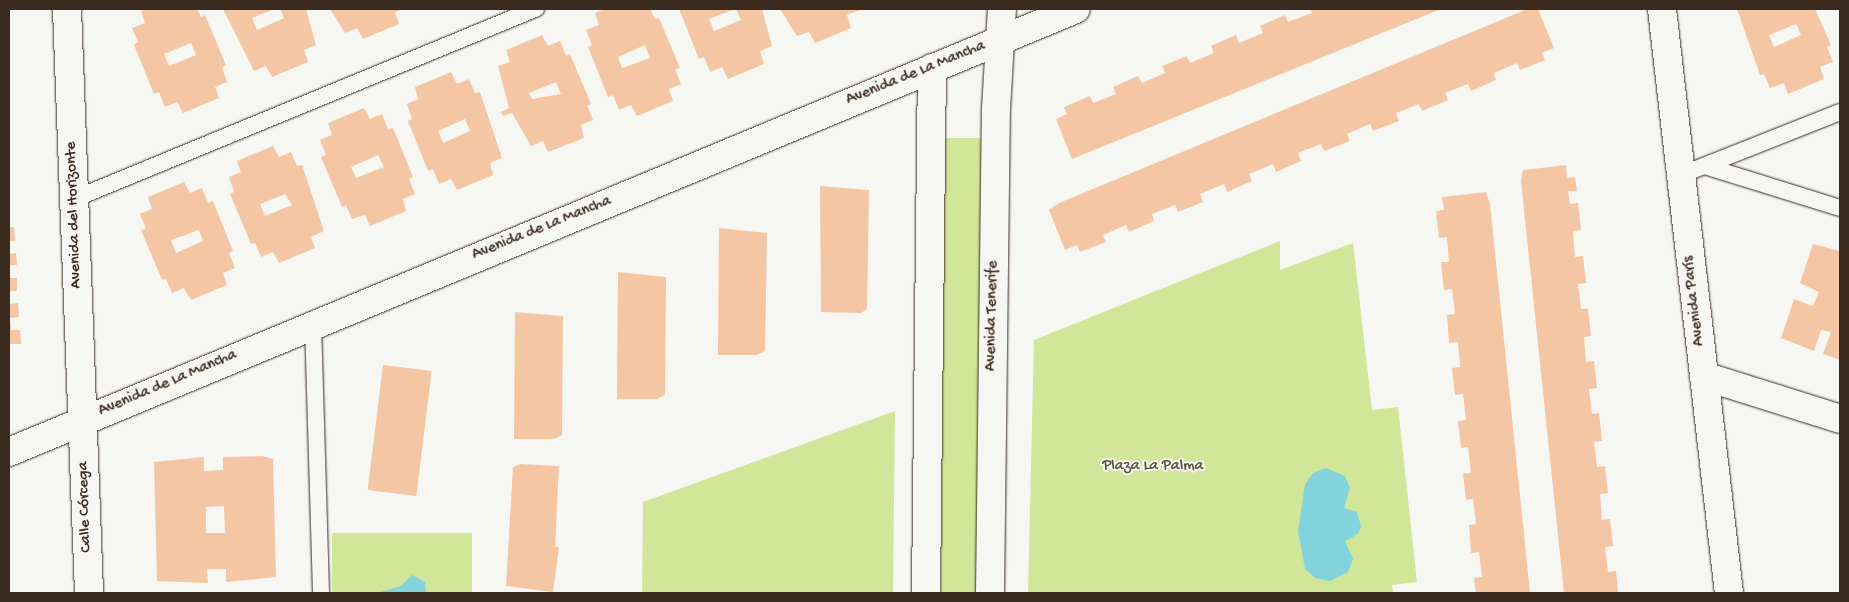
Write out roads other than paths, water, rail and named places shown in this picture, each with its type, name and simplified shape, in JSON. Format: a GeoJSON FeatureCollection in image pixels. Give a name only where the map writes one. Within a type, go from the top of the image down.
{"type":"FeatureCollection","features":[{"type":"Feature","properties":{"kind":"street","name":"Avenida del Horizonte"},"geometry":{"type":"LineString","coordinates":[[67,9],[80,421]]}},
{"type":"Feature","properties":{"kind":"street","name":"Avenida Tenerife"},"geometry":{"type":"LineString","coordinates":[[990,593],[996,109],[1003,39],[1002,9]]}},
{"type":"Feature","properties":{"kind":"street","name":"Avenida de La Mancha"},"geometry":{"type":"LineString","coordinates":[[9,452],[313,323],[1076,9]]}},
{"type":"Feature","properties":{"kind":"street","name":"Avenida París"},"geometry":{"type":"LineString","coordinates":[[1662,9],[1693,170],[1704,376],[1729,593]]}},
{"type":"Feature","properties":{"kind":"street"},"geometry":{"type":"LineString","coordinates":[[926,593],[932,68]]}},
{"type":"Feature","properties":{"kind":"street"},"geometry":{"type":"LineString","coordinates":[[1704,376],[1840,419]]}},
{"type":"Feature","properties":{"kind":"street","name":"Calle Córcega"},"geometry":{"type":"LineString","coordinates":[[80,421],[89,593]]}},
{"type":"Feature","properties":{"kind":"lane"},"geometry":{"type":"LineString","coordinates":[[74,199],[536,9]]}},
{"type":"Feature","properties":{"kind":"lane"},"geometry":{"type":"LineString","coordinates":[[1693,170],[1840,112]]}},
{"type":"Feature","properties":{"kind":"lane"},"geometry":{"type":"LineString","coordinates":[[1693,170],[1840,208]]}},
{"type":"Feature","properties":{"kind":"lane"},"geometry":{"type":"LineString","coordinates":[[313,323],[321,593]]}},
{"type":"Feature","properties":{"kind":"water"},"geometry":{"type":"Polygon","coordinates":[[[1326,468],[1345,476],[1350,488],[1344,508],[1357,512],[1361,526],[1358,534],[1345,541],[1353,559],[1348,572],[1330,581],[1315,578],[1305,569],[1298,531],[1305,484],[1313,473],[1326,468]]]}},
{"type":"Feature","properties":{"kind":"water"},"geometry":{"type":"Polygon","coordinates":[[[412,575],[425,582],[426,593],[377,593],[401,586],[412,575]]]}},
{"type":"Feature","properties":{"kind":"park label","name":"Plaza La Palma"},"geometry":{"type":"Point","coordinates":[1153,467]}}]}
